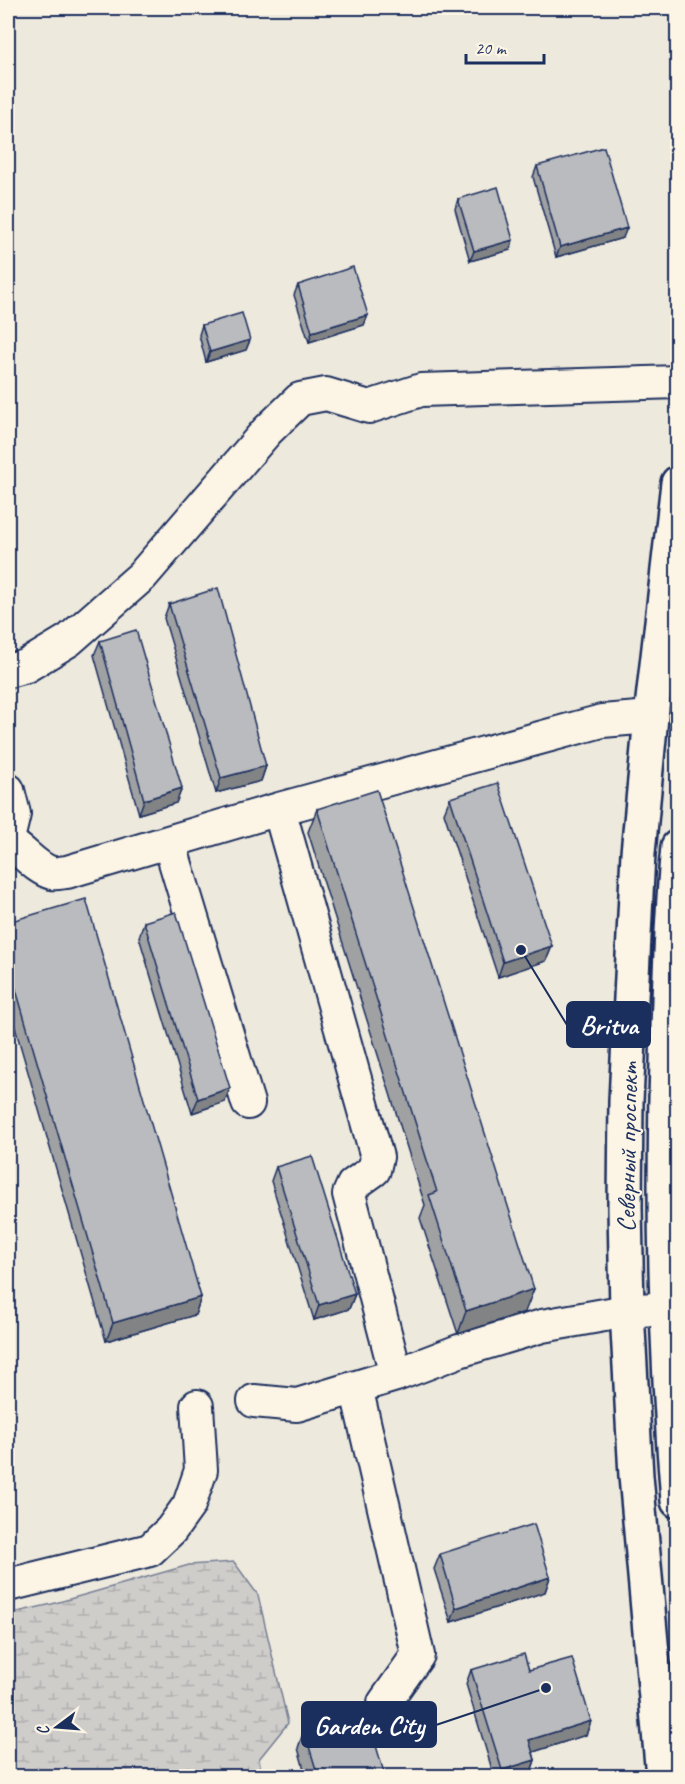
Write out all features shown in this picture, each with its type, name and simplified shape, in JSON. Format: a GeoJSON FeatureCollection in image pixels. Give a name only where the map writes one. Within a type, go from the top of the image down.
{"type":"FeatureCollection","features":[{"type":"Feature","properties":{"kind":"main road","name":"Северный проспект"},"geometry":{"type":"LineString","coordinates":[[663,1776],[636,1476],[627,1311],[625,1195],[628,1033],[638,853],[678,483]]}},
{"type":"Feature","properties":{"kind":"main road","name":"Северный проспект"},"geometry":{"type":"LineString","coordinates":[[678,847],[665,1102],[664,1207],[669,1361],[678,1501]]}},
{"type":"Feature","properties":{"kind":"main road"},"geometry":{"type":"LineString","coordinates":[[630,1363],[669,1361]]}},
{"type":"Feature","properties":{"kind":"street"},"geometry":{"type":"LineString","coordinates":[[8,671],[26,666],[69,640],[142,576],[267,431],[300,399],[326,394],[369,407],[421,390],[678,382]]}},
{"type":"Feature","properties":{"kind":"street"},"geometry":{"type":"LineString","coordinates":[[8,790],[14,814],[8,840],[40,867],[52,873],[68,872],[279,809],[602,721],[651,717]]}},
{"type":"Feature","properties":{"kind":"street"},"geometry":{"type":"LineString","coordinates":[[279,809],[377,1157],[374,1170],[353,1185],[349,1194],[396,1376]]}},
{"type":"Feature","properties":{"kind":"street"},"geometry":{"type":"LineString","coordinates":[[169,842],[248,1103]]}},
{"type":"Feature","properties":{"kind":"street"},"geometry":{"type":"LineString","coordinates":[[254,1401],[297,1405],[396,1376],[459,1351],[542,1326],[627,1311],[667,1308]]}},
{"type":"Feature","properties":{"kind":"street"},"geometry":{"type":"LineString","coordinates":[[356,1387],[418,1656],[384,1703]]}},
{"type":"Feature","properties":{"kind":"street"},"geometry":{"type":"LineString","coordinates":[[8,1585],[150,1550],[157,1544],[171,1530],[189,1505],[201,1470],[197,1406]]}},
{"type":"Feature","properties":{"kind":"green space"},"geometry":{"type":"Polygon","coordinates":[[[234,1562],[258,1595],[288,1723],[259,1759],[262,1776],[8,1776],[8,1614],[52,1604],[189,1565],[234,1562]]]}},
{"type":"Feature","properties":{"kind":"building"},"geometry":{"type":"Polygon","coordinates":[[[604,147],[627,228],[560,247],[537,166],[604,147]]]}},
{"type":"Feature","properties":{"kind":"building"},"geometry":{"type":"Polygon","coordinates":[[[498,187],[513,240],[474,251],[458,199],[498,187]]]}},
{"type":"Feature","properties":{"kind":"building"},"geometry":{"type":"Polygon","coordinates":[[[353,267],[368,315],[312,332],[298,285],[353,267]]]}},
{"type":"Feature","properties":{"kind":"building"},"geometry":{"type":"Polygon","coordinates":[[[242,313],[250,340],[210,352],[202,325],[242,313]]]}},
{"type":"Feature","properties":{"kind":"building"},"geometry":{"type":"Polygon","coordinates":[[[218,588],[266,766],[221,778],[169,604],[218,588]]]}},
{"type":"Feature","properties":{"kind":"building"},"geometry":{"type":"Polygon","coordinates":[[[136,630],[182,788],[144,800],[100,641],[136,630]]]}},
{"type":"Feature","properties":{"kind":"building"},"geometry":{"type":"Polygon","coordinates":[[[498,783],[552,946],[503,962],[450,798],[498,783]]]}},
{"type":"Feature","properties":{"kind":"building"},"geometry":{"type":"Polygon","coordinates":[[[377,790],[534,1289],[466,1311],[429,1195],[437,1192],[317,809],[377,790]]]}},
{"type":"Feature","properties":{"kind":"building"},"geometry":{"type":"Polygon","coordinates":[[[86,899],[201,1297],[113,1323],[8,962],[8,922],[86,899]]]}},
{"type":"Feature","properties":{"kind":"building"},"geometry":{"type":"Polygon","coordinates":[[[176,912],[230,1088],[198,1099],[144,922],[176,912]]]}},
{"type":"Feature","properties":{"kind":"building"},"geometry":{"type":"Polygon","coordinates":[[[312,1156],[355,1294],[319,1305],[276,1167],[312,1156]]]}},
{"type":"Feature","properties":{"kind":"building"},"geometry":{"type":"Polygon","coordinates":[[[534,1524],[550,1577],[456,1608],[440,1554],[534,1524]]]}},
{"type":"Feature","properties":{"kind":"building"},"geometry":{"type":"Polygon","coordinates":[[[524,1654],[529,1670],[572,1658],[591,1721],[529,1740],[535,1760],[502,1770],[471,1670],[524,1654]]]}},
{"type":"Feature","properties":{"kind":"building"},"geometry":{"type":"Polygon","coordinates":[[[366,1712],[385,1776],[318,1776],[304,1730],[366,1712]]]}},
{"type":"Feature","properties":{"kind":"place","name":"Britva"},"geometry":{"type":"Point","coordinates":[521,950]}},
{"type":"Feature","properties":{"kind":"place","name":"Garden City"},"geometry":{"type":"Point","coordinates":[546,1688]}}]}
